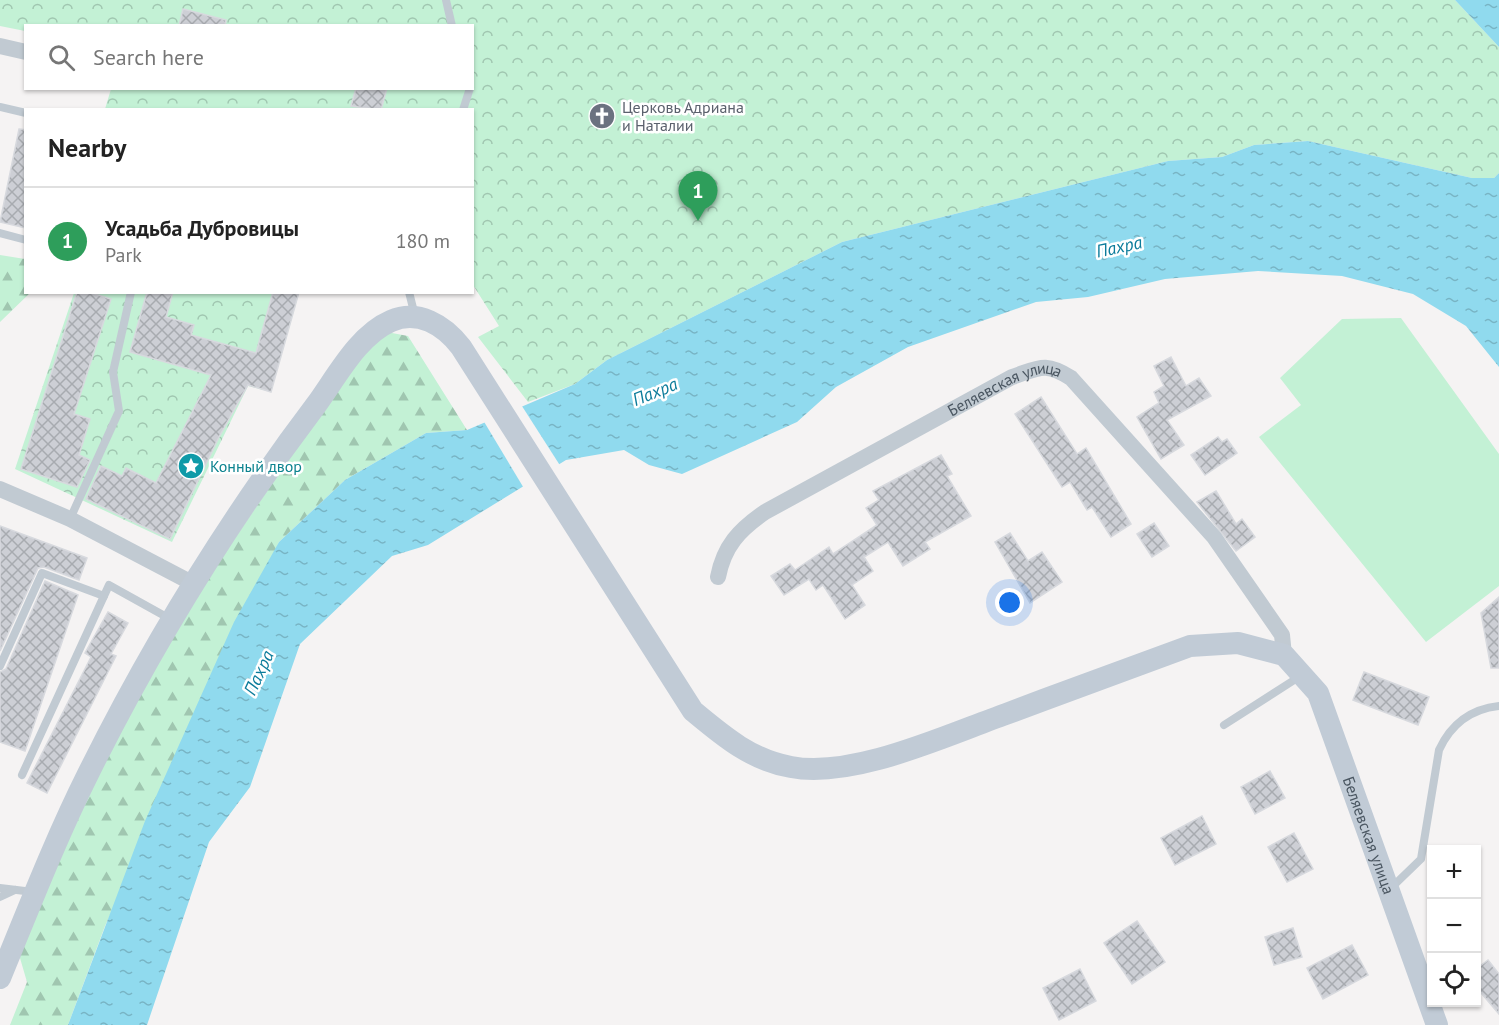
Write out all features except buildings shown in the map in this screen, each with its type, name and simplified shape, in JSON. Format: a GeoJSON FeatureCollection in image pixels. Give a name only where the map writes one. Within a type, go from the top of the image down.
{"type":"FeatureCollection","features":[{"type":"Feature","properties":{"kind":"main road"},"geometry":{"type":"LineString","coordinates":[[0,978],[26,891],[172,620],[295,434],[359,348],[376,330],[392,321],[415,317],[436,323],[461,347],[693,711],[721,735],[753,756],[791,767],[829,769],[902,752],[1190,646],[1238,644],[1284,655]]}},
{"type":"Feature","properties":{"kind":"main road","name":"Беляевская улица"},"geometry":{"type":"LineString","coordinates":[[1284,655],[1318,693],[1387,891],[1437,1025]]}},
{"type":"Feature","properties":{"kind":"street"},"geometry":{"type":"LineString","coordinates":[[0,46],[24,52]]}},
{"type":"Feature","properties":{"kind":"street","name":"Беляевская улица"},"geometry":{"type":"LineString","coordinates":[[718,577],[721,561],[736,533],[765,512],[1012,377],[1054,367],[1071,378],[1214,537],[1282,635],[1284,655]]}},
{"type":"Feature","properties":{"kind":"street"},"geometry":{"type":"LineString","coordinates":[[0,489],[70,519],[194,584]]}},
{"type":"Feature","properties":{"kind":"lane"},"geometry":{"type":"LineString","coordinates":[[446,0],[452,24]]}},
{"type":"Feature","properties":{"kind":"lane"},"geometry":{"type":"LineString","coordinates":[[464,108],[469,90]]}},
{"type":"Feature","properties":{"kind":"lane"},"geometry":{"type":"LineString","coordinates":[[0,107],[24,113]]}},
{"type":"Feature","properties":{"kind":"lane"},"geometry":{"type":"LineString","coordinates":[[0,234],[24,240]]}},
{"type":"Feature","properties":{"kind":"lane"},"geometry":{"type":"LineString","coordinates":[[70,519],[119,411],[113,372],[131,294]]}},
{"type":"Feature","properties":{"kind":"lane"},"geometry":{"type":"LineString","coordinates":[[409,294],[415,317]]}},
{"type":"Feature","properties":{"kind":"lane"},"geometry":{"type":"LineString","coordinates":[[0,666],[42,573],[104,596]]}},
{"type":"Feature","properties":{"kind":"lane"},"geometry":{"type":"LineString","coordinates":[[22,775],[109,585],[172,620]]}},
{"type":"Feature","properties":{"kind":"lane"},"geometry":{"type":"LineString","coordinates":[[1224,724],[1302,675]]}},
{"type":"Feature","properties":{"kind":"lane"},"geometry":{"type":"LineString","coordinates":[[1387,891],[1421,860],[1439,750],[1443,741],[1459,721],[1481,708],[1499,706]]}},
{"type":"Feature","properties":{"kind":"lane"},"geometry":{"type":"LineString","coordinates":[[0,888],[26,891]]}},
{"type":"Feature","properties":{"kind":"lane"},"geometry":{"type":"LineString","coordinates":[[0,897],[26,891]]}},
{"type":"Feature","properties":{"kind":"green space"},"geometry":{"type":"Polygon","coordinates":[[[0,0],[1455,0],[1499,47],[1499,173],[1494,178],[1472,178],[1308,141],[1254,145],[1222,157],[1168,161],[842,242],[607,360],[575,384],[528,402],[478,337],[499,326],[474,287],[474,108],[105,108],[111,90],[474,90],[474,24],[24,24],[24,31],[0,26],[0,0]]]}},
{"type":"Feature","properties":{"kind":"green space"},"geometry":{"type":"Polygon","coordinates":[[[0,255],[24,259],[24,294],[29,294],[0,322],[0,255]]]}},
{"type":"Feature","properties":{"kind":"green space"},"geometry":{"type":"Polygon","coordinates":[[[74,294],[299,294],[271,392],[248,386],[172,542],[15,469],[74,294]]]}},
{"type":"Feature","properties":{"kind":"green space"},"geometry":{"type":"Polygon","coordinates":[[[1401,318],[1499,454],[1499,586],[1426,642],[1259,437],[1301,405],[1280,378],[1342,319],[1401,318]]]}},
{"type":"Feature","properties":{"kind":"green space"},"geometry":{"type":"Polygon","coordinates":[[[376,330],[408,336],[467,430],[426,433],[345,480],[279,542],[105,926],[68,1025],[10,1025],[27,982],[15,941],[134,687],[376,330]]]}},
{"type":"Feature","properties":{"kind":"water"},"geometry":{"type":"Polygon","coordinates":[[[1455,0],[1499,0],[1499,47],[1455,0]]]}},
{"type":"Feature","properties":{"kind":"water","name":"Пахра"},"geometry":{"type":"Polygon","coordinates":[[[1308,141],[1472,178],[1494,178],[1499,173],[1499,367],[1466,326],[1413,294],[1342,276],[1258,271],[1165,279],[1088,297],[1036,302],[908,347],[836,387],[797,422],[682,474],[649,465],[624,450],[566,460],[428,545],[392,556],[300,644],[250,787],[209,842],[147,1025],[68,1025],[145,821],[234,622],[279,542],[345,480],[426,433],[467,430],[575,384],[607,360],[842,242],[1168,161],[1222,157],[1254,145],[1308,141]]]}},
{"type":"Feature","properties":{"kind":"pier"},"geometry":{"type":"Polygon","coordinates":[[[520,403],[561,467],[525,490],[483,420],[520,403]]]}},
{"type":"Feature","properties":{"kind":"place","name":"Церковь Адриана и Наталии"},"geometry":{"type":"Point","coordinates":[602,116]}},
{"type":"Feature","properties":{"kind":"place","name":"Усадьба Дубровицы"},"geometry":{"type":"Point","coordinates":[698,221]}},
{"type":"Feature","properties":{"kind":"place","name":"Конный двор"},"geometry":{"type":"Point","coordinates":[191,466]}}]}
